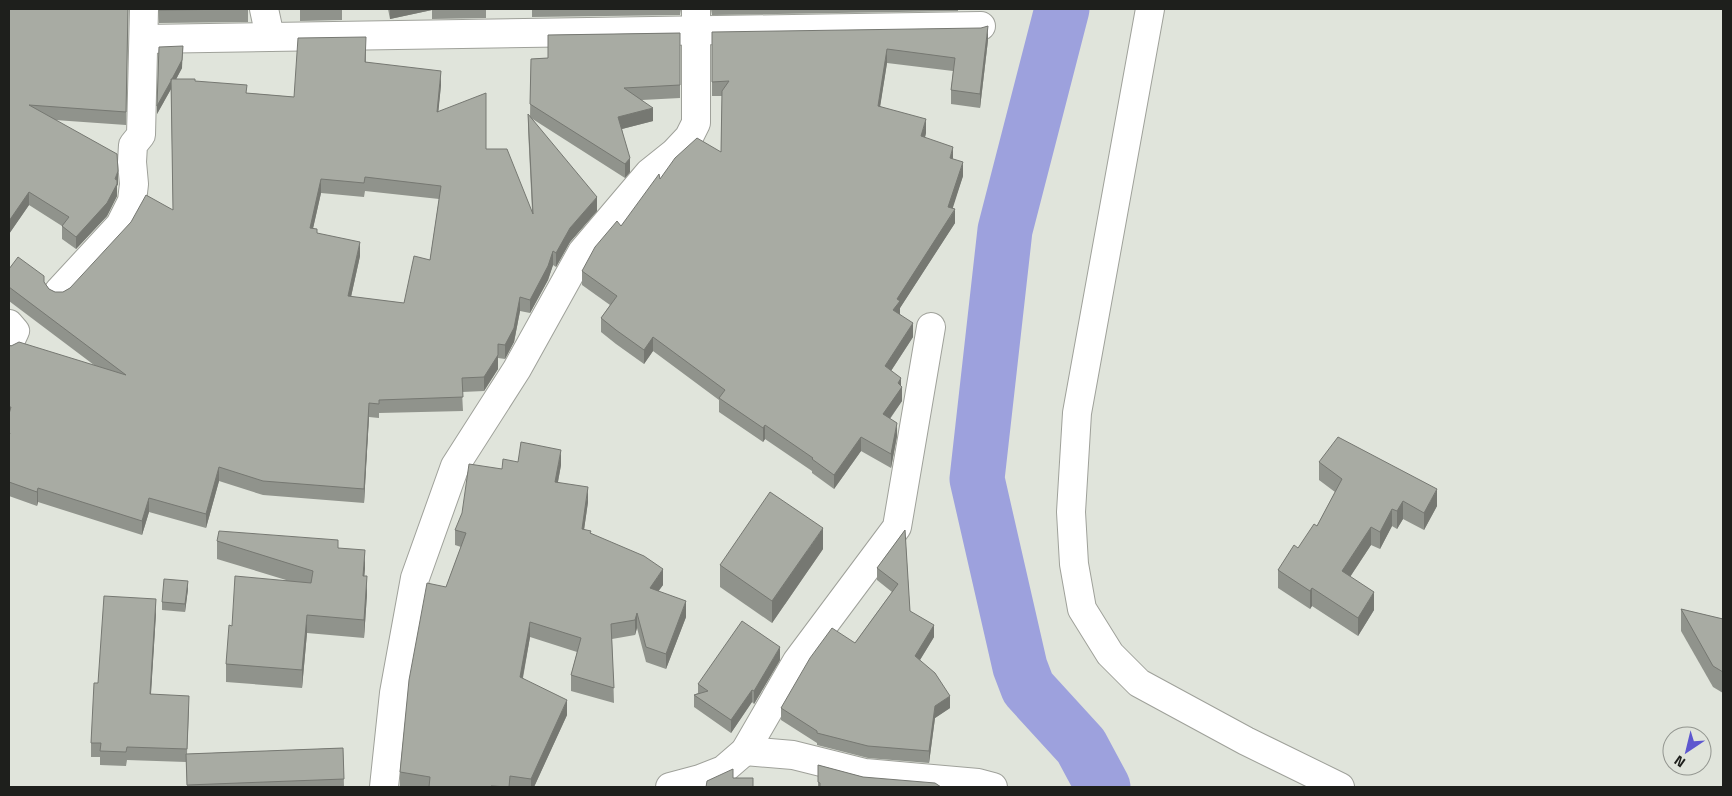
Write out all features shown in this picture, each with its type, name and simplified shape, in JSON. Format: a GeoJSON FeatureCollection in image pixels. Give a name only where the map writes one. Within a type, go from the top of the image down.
{"type":"FeatureCollection","features":[{"type":"Feature","properties":{"kind":"street"},"geometry":{"type":"LineString","coordinates":[[59,291],[120,226],[132,201],[134,184],[133,145],[141,135],[145,39],[144,9]]}},
{"type":"Feature","properties":{"kind":"street"},"geometry":{"type":"LineString","coordinates":[[264,9],[270,37]]}},
{"type":"Feature","properties":{"kind":"street"},"geometry":{"type":"LineString","coordinates":[[1150,9],[1077,413],[1070,512],[1074,564],[1082,609],[1110,654],[1139,683],[1246,741],[1340,787]]}},
{"type":"Feature","properties":{"kind":"street"},"geometry":{"type":"LineString","coordinates":[[145,39],[270,37],[696,19],[981,26]]}},
{"type":"Feature","properties":{"kind":"street"},"geometry":{"type":"LineString","coordinates":[[384,787],[394,693],[416,578],[455,466],[508,385],[582,252],[649,173],[674,153],[689,137],[696,122],[696,19]]}},
{"type":"Feature","properties":{"kind":"street"},"geometry":{"type":"LineString","coordinates":[[9,324],[15,331],[9,344]]}},
{"type":"Feature","properties":{"kind":"street"},"geometry":{"type":"LineString","coordinates":[[670,787],[700,779],[723,770],[745,751],[797,661],[897,527],[931,327]]}},
{"type":"Feature","properties":{"kind":"street"},"geometry":{"type":"LineString","coordinates":[[745,751],[793,756],[865,772],[978,783],[993,787]]}},
{"type":"Feature","properties":{"kind":"building"},"geometry":{"type":"Polygon","coordinates":[[[9,9],[128,9],[126,112],[29,105],[117,154],[118,171],[115,179],[117,184],[107,203],[76,237],[62,226],[69,217],[29,192],[9,221],[9,9]]]}},
{"type":"Feature","properties":{"kind":"building"},"geometry":{"type":"Polygon","coordinates":[[[159,9],[248,9],[159,10],[159,9]]]}},
{"type":"Feature","properties":{"kind":"building"},"geometry":{"type":"Polygon","coordinates":[[[988,26],[980,94],[951,90],[955,58],[887,49],[878,106],[926,119],[921,136],[953,147],[950,158],[963,162],[948,207],[955,209],[897,299],[900,301],[893,310],[913,323],[885,366],[901,378],[898,383],[902,387],[883,414],[897,423],[891,454],[861,437],[834,475],[765,425],[763,428],[719,398],[725,390],[653,337],[644,350],[601,318],[617,296],[582,271],[595,247],[617,221],[621,226],[659,174],[660,179],[675,158],[697,138],[721,152],[722,91],[729,81],[712,82],[712,32],[981,28],[988,26]]]}},
{"type":"Feature","properties":{"kind":"building"},"geometry":{"type":"Polygon","coordinates":[[[680,33],[680,85],[624,88],[653,108],[618,117],[630,158],[625,164],[530,104],[531,59],[548,58],[548,35],[680,33]]]}},
{"type":"Feature","properties":{"kind":"building"},"geometry":{"type":"Polygon","coordinates":[[[366,37],[365,62],[441,71],[437,112],[486,93],[486,149],[507,149],[533,214],[528,114],[597,197],[570,228],[556,253],[553,251],[548,266],[530,300],[520,297],[514,328],[505,345],[498,344],[498,355],[484,377],[462,378],[463,397],[379,400],[379,404],[369,403],[364,489],[263,481],[219,467],[206,514],[149,498],[142,521],[38,488],[37,492],[9,482],[9,414],[11,407],[9,407],[9,345],[11,346],[19,342],[126,375],[9,287],[9,269],[18,257],[44,276],[44,282],[49,289],[55,292],[63,292],[70,288],[131,222],[146,195],[173,210],[171,79],[195,79],[195,81],[247,85],[246,93],[294,97],[298,38],[366,37]],[[365,177],[364,183],[321,179],[310,228],[317,229],[317,233],[360,242],[348,296],[404,303],[414,256],[430,260],[441,186],[365,177]]]}},
{"type":"Feature","properties":{"kind":"building"},"geometry":{"type":"Polygon","coordinates":[[[183,46],[182,60],[157,106],[159,47],[183,46]]]}},
{"type":"Feature","properties":{"kind":"building"},"geometry":{"type":"Polygon","coordinates":[[[1338,437],[1437,489],[1424,513],[1403,501],[1397,511],[1392,509],[1380,532],[1371,527],[1342,571],[1374,592],[1358,618],[1312,588],[1310,591],[1278,570],[1294,545],[1298,548],[1314,524],[1317,526],[1342,479],[1319,462],[1338,437]]]}},
{"type":"Feature","properties":{"kind":"building"},"geometry":{"type":"Polygon","coordinates":[[[521,442],[561,450],[555,482],[588,487],[582,529],[591,531],[590,533],[644,556],[663,569],[650,588],[686,601],[666,654],[646,647],[637,613],[635,620],[611,624],[614,688],[571,675],[581,638],[530,622],[520,677],[567,700],[531,779],[510,776],[509,787],[429,787],[430,777],[400,772],[409,680],[427,583],[446,587],[466,533],[455,530],[462,513],[469,464],[502,469],[503,459],[518,462],[521,442]]]}},
{"type":"Feature","properties":{"kind":"building"},"geometry":{"type":"Polygon","coordinates":[[[770,492],[823,528],[772,601],[720,565],[770,492]]]}},
{"type":"Feature","properties":{"kind":"building"},"geometry":{"type":"Polygon","coordinates":[[[905,530],[910,611],[934,625],[915,656],[935,673],[950,696],[935,706],[929,751],[868,746],[817,733],[817,731],[781,708],[810,658],[832,628],[855,643],[898,584],[877,568],[905,530]]]}},
{"type":"Feature","properties":{"kind":"building"},"geometry":{"type":"Polygon","coordinates":[[[219,531],[338,540],[338,548],[365,550],[363,576],[367,576],[364,620],[307,615],[302,670],[226,664],[229,625],[232,626],[235,576],[311,583],[313,571],[217,541],[219,531]]]}},
{"type":"Feature","properties":{"kind":"building"},"geometry":{"type":"Polygon","coordinates":[[[164,579],[188,581],[185,604],[162,602],[164,579]]]}},
{"type":"Feature","properties":{"kind":"building"},"geometry":{"type":"Polygon","coordinates":[[[104,596],[156,599],[150,694],[189,696],[187,749],[127,747],[126,752],[100,751],[101,743],[91,743],[94,683],[98,683],[104,596]]]}},
{"type":"Feature","properties":{"kind":"building"},"geometry":{"type":"Polygon","coordinates":[[[1681,609],[1723,619],[1723,672],[1713,666],[1681,609]]]}},
{"type":"Feature","properties":{"kind":"building"},"geometry":{"type":"Polygon","coordinates":[[[742,621],[780,647],[754,691],[752,690],[731,720],[694,695],[708,691],[698,684],[742,621]]]}},
{"type":"Feature","properties":{"kind":"building"},"geometry":{"type":"Polygon","coordinates":[[[343,748],[344,779],[187,785],[186,754],[343,748]]]}},
{"type":"Feature","properties":{"kind":"building"},"geometry":{"type":"Polygon","coordinates":[[[818,765],[863,777],[935,783],[941,787],[820,787],[818,782],[818,765]]]}},
{"type":"Feature","properties":{"kind":"building"},"geometry":{"type":"Polygon","coordinates":[[[733,769],[733,778],[753,778],[753,787],[706,787],[707,781],[733,769]]]}},
{"type":"Feature","properties":{"kind":"waterway"},"geometry":{"type":"LineString","coordinates":[[1062,9],[1005,230],[977,479],[1020,667],[1028,688],[1081,746],[1103,787]]}}]}
